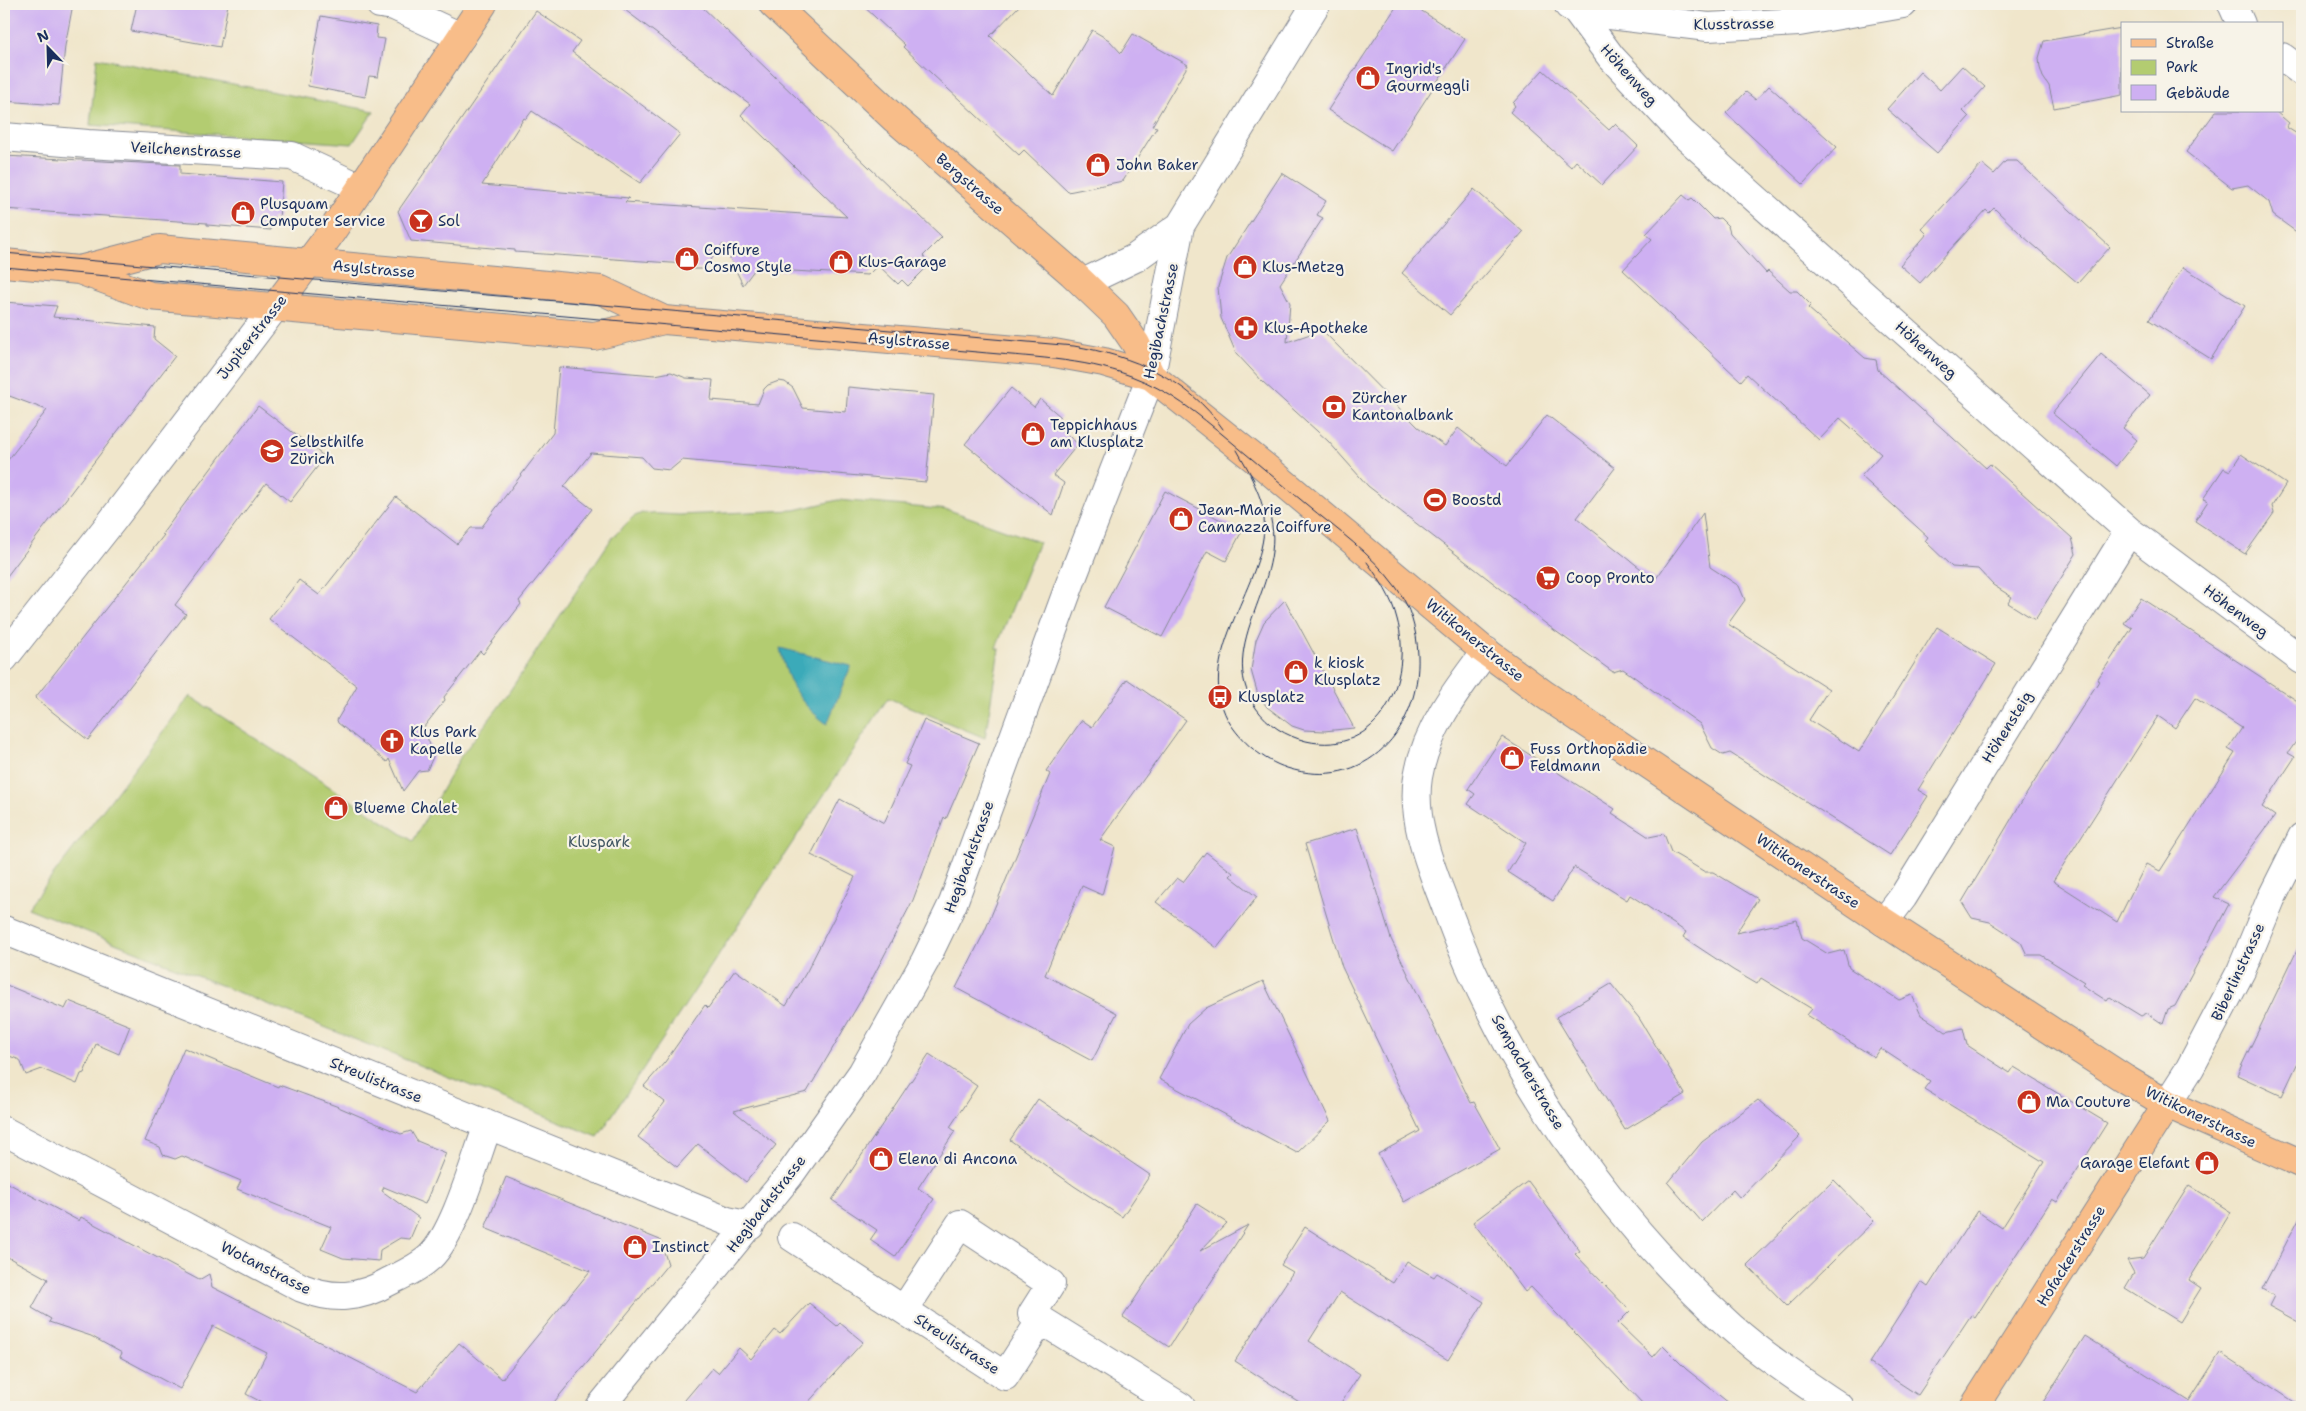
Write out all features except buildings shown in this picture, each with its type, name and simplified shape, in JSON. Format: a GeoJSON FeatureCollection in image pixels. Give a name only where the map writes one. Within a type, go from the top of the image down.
{"type":"FeatureCollection","features":[{"type":"Feature","properties":{"kind":"main road","name":"Jupiterstrasse"},"geometry":{"type":"LineString","coordinates":[[275,307],[310,263],[483,4]]}},
{"type":"Feature","properties":{"kind":"main road","name":"Bergstrasse"},"geometry":{"type":"LineString","coordinates":[[774,4],[895,119],[1083,283],[1116,315],[1136,344],[1151,376]]}},
{"type":"Feature","properties":{"kind":"main road","name":"Asylstrasse"},"geometry":{"type":"LineString","coordinates":[[79,270],[159,250],[601,290],[664,320]]}},
{"type":"Feature","properties":{"kind":"main road","name":"Asylstrasse"},"geometry":{"type":"LineString","coordinates":[[4,263],[79,270],[150,296],[201,302],[594,336],[664,320],[1054,353],[1104,362],[1151,376]]}},
{"type":"Feature","properties":{"kind":"main road","name":"Witikonerstrasse"},"geometry":{"type":"LineString","coordinates":[[1151,376],[1228,437],[1486,651],[1545,695],[1884,922],[2167,1104],[2302,1164]]}},
{"type":"Feature","properties":{"kind":"main road","name":"Hofackerstrasse"},"geometry":{"type":"LineString","coordinates":[[1974,1407],[2167,1104]]}},
{"type":"Feature","properties":{"kind":"street"},"geometry":{"type":"LineString","coordinates":[[380,4],[394,6],[460,37]]}},
{"type":"Feature","properties":{"kind":"street","name":"Hegibachstrasse"},"geometry":{"type":"LineString","coordinates":[[600,1407],[789,1176],[862,1073],[929,953],[953,903],[1064,599],[1151,376],[1180,226],[1316,4]]}},
{"type":"Feature","properties":{"kind":"street","name":"Klusstrasse"},"geometry":{"type":"LineString","coordinates":[[1571,7],[1708,27],[1798,22],[1903,4]]}},
{"type":"Feature","properties":{"kind":"street"},"geometry":{"type":"LineString","coordinates":[[2232,4],[2240,22]]}},
{"type":"Feature","properties":{"kind":"street","name":"Höhenweg"},"geometry":{"type":"LineString","coordinates":[[1571,7],[1610,57],[1682,133],[2129,531],[2302,660]]}},
{"type":"Feature","properties":{"kind":"street"},"geometry":{"type":"LineString","coordinates":[[2284,58],[2302,72]]}},
{"type":"Feature","properties":{"kind":"street","name":"Veilchenstrasse"},"geometry":{"type":"LineString","coordinates":[[4,137],[292,156],[361,188]]}},
{"type":"Feature","properties":{"kind":"street","name":"Hegibachstrasse"},"geometry":{"type":"LineString","coordinates":[[1083,283],[1135,258],[1180,226]]}},
{"type":"Feature","properties":{"kind":"street","name":"Jupiterstrasse"},"geometry":{"type":"LineString","coordinates":[[4,658],[112,521],[275,307]]}},
{"type":"Feature","properties":{"kind":"street","name":"Höhensteig"},"geometry":{"type":"LineString","coordinates":[[1884,922],[1903,897],[2129,531]]}},
{"type":"Feature","properties":{"kind":"street","name":"Sempacherstrasse"},"geometry":{"type":"LineString","coordinates":[[1486,651],[1440,715],[1420,769],[1417,800],[1422,834],[1434,874],[1456,933],[1498,1024],[1550,1114],[1593,1175],[1684,1282],[1732,1328],[1766,1355],[1840,1407]]}},
{"type":"Feature","properties":{"kind":"street","name":"Biberlinstrasse"},"geometry":{"type":"LineString","coordinates":[[2167,1104],[2190,1068],[2241,971],[2271,900],[2302,837]]}},
{"type":"Feature","properties":{"kind":"street","name":"Streulistrasse"},"geometry":{"type":"LineString","coordinates":[[4,930],[727,1221],[750,1226]]}},
{"type":"Feature","properties":{"kind":"street","name":"Wotanstrasse"},"geometry":{"type":"LineString","coordinates":[[4,1131],[302,1288],[318,1294],[336,1297],[357,1296],[377,1289],[420,1265],[439,1247],[451,1225],[488,1125]]}},
{"type":"Feature","properties":{"kind":"street","name":"Streulistrasse"},"geometry":{"type":"LineString","coordinates":[[792,1237],[1005,1376],[1041,1320],[1032,1314],[1051,1284],[960,1224],[904,1310]]}},
{"type":"Feature","properties":{"kind":"street"},"geometry":{"type":"LineString","coordinates":[[1041,1320],[1181,1407]]}},
{"type":"Feature","properties":{"kind":"green space"},"geometry":{"type":"Polygon","coordinates":[[[97,58],[374,111],[352,144],[90,125],[97,58]]]}},
{"type":"Feature","properties":{"kind":"green space","name":"Kluspark"},"geometry":{"type":"Polygon","coordinates":[[[838,500],[949,510],[1039,542],[996,648],[999,649],[985,738],[888,698],[598,1137],[28,908],[190,696],[413,841],[461,756],[501,704],[612,538],[633,517],[642,513],[679,515],[795,510],[838,500]]]}},
{"type":"Feature","properties":{"kind":"water"},"geometry":{"type":"Polygon","coordinates":[[[780,648],[851,666],[827,724],[801,700],[791,682],[780,648]]]}},
{"type":"Feature","properties":{"kind":"tram line"},"geometry":{"type":"LineString","coordinates":[[4,253],[1074,346],[1117,356],[1157,372],[1193,396],[1209,411],[1223,429]]}},
{"type":"Feature","properties":{"kind":"tram line"},"geometry":{"type":"LineString","coordinates":[[4,267],[1035,357],[1094,365],[1131,376],[1170,395],[1217,430],[1365,553],[1401,594],[1409,610],[1416,636],[1418,655],[1416,682],[1410,707],[1398,730],[1383,749],[1364,763],[1341,771],[1315,773],[1287,768],[1269,760],[1253,749],[1239,736],[1228,720],[1219,695],[1219,669],[1225,644],[1255,567],[1262,542],[1263,511],[1259,495],[1250,475]]}},
{"type":"Feature","properties":{"kind":"tram line"},"geometry":{"type":"LineString","coordinates":[[1237,450],[1254,480]]}},
{"type":"Feature","properties":{"kind":"tram line"},"geometry":{"type":"LineString","coordinates":[[1269,512],[1273,538],[1270,563],[1247,636],[1243,660],[1245,684],[1256,708],[1261,714],[1272,725],[1291,736],[1306,741],[1332,743],[1353,738],[1371,726],[1385,709],[1395,688],[1400,666],[1401,642],[1397,619],[1385,589],[1367,562]]}},
{"type":"Feature","properties":{"kind":"place","name":"Ingrid's Gourmeggli"},"geometry":{"type":"Point","coordinates":[1368,78]}},
{"type":"Feature","properties":{"kind":"place","name":"John Baker"},"geometry":{"type":"Point","coordinates":[1098,165]}},
{"type":"Feature","properties":{"kind":"place","name":"Plusquam Computer Service"},"geometry":{"type":"Point","coordinates":[243,213]}},
{"type":"Feature","properties":{"kind":"place","name":"Sol"},"geometry":{"type":"Point","coordinates":[421,221]}},
{"type":"Feature","properties":{"kind":"place","name":"Coiffure Cosmo Style"},"geometry":{"type":"Point","coordinates":[687,259]}},
{"type":"Feature","properties":{"kind":"place","name":"Klus-Garage"},"geometry":{"type":"Point","coordinates":[841,262]}},
{"type":"Feature","properties":{"kind":"place","name":"Klus-Metzg"},"geometry":{"type":"Point","coordinates":[1245,267]}},
{"type":"Feature","properties":{"kind":"place","name":"Klus-Apotheke"},"geometry":{"type":"Point","coordinates":[1246,328]}},
{"type":"Feature","properties":{"kind":"place","name":"Zürcher Kantonalbank"},"geometry":{"type":"Point","coordinates":[1334,407]}},
{"type":"Feature","properties":{"kind":"place","name":"Teppichhaus am Klusplatz"},"geometry":{"type":"Point","coordinates":[1033,434]}},
{"type":"Feature","properties":{"kind":"place","name":"Selbsthilfe Zürich"},"geometry":{"type":"Point","coordinates":[272,451]}},
{"type":"Feature","properties":{"kind":"place","name":"Boostd"},"geometry":{"type":"Point","coordinates":[1435,500]}},
{"type":"Feature","properties":{"kind":"place","name":"Jean-Marie Cannazza Coiffure"},"geometry":{"type":"Point","coordinates":[1181,519]}},
{"type":"Feature","properties":{"kind":"place","name":"Coop Pronto"},"geometry":{"type":"Point","coordinates":[1548,578]}},
{"type":"Feature","properties":{"kind":"place","name":"k kiosk Klusplatz"},"geometry":{"type":"Point","coordinates":[1296,672]}},
{"type":"Feature","properties":{"kind":"place","name":"Klusplatz"},"geometry":{"type":"Point","coordinates":[1220,697]}},
{"type":"Feature","properties":{"kind":"place","name":"Klus Park Kapelle"},"geometry":{"type":"Point","coordinates":[392,741]}},
{"type":"Feature","properties":{"kind":"place","name":"Fuss Orthopädie Feldmann"},"geometry":{"type":"Point","coordinates":[1512,758]}},
{"type":"Feature","properties":{"kind":"place","name":"Blueme Chalet"},"geometry":{"type":"Point","coordinates":[336,808]}},
{"type":"Feature","properties":{"kind":"place","name":"Ma Couture"},"geometry":{"type":"Point","coordinates":[2029,1102]}},
{"type":"Feature","properties":{"kind":"place","name":"Elena di Ancona"},"geometry":{"type":"Point","coordinates":[881,1159]}},
{"type":"Feature","properties":{"kind":"place","name":"Garage Elefant"},"geometry":{"type":"Point","coordinates":[2207,1163]}},
{"type":"Feature","properties":{"kind":"place","name":"Instinct"},"geometry":{"type":"Point","coordinates":[635,1247]}}]}
